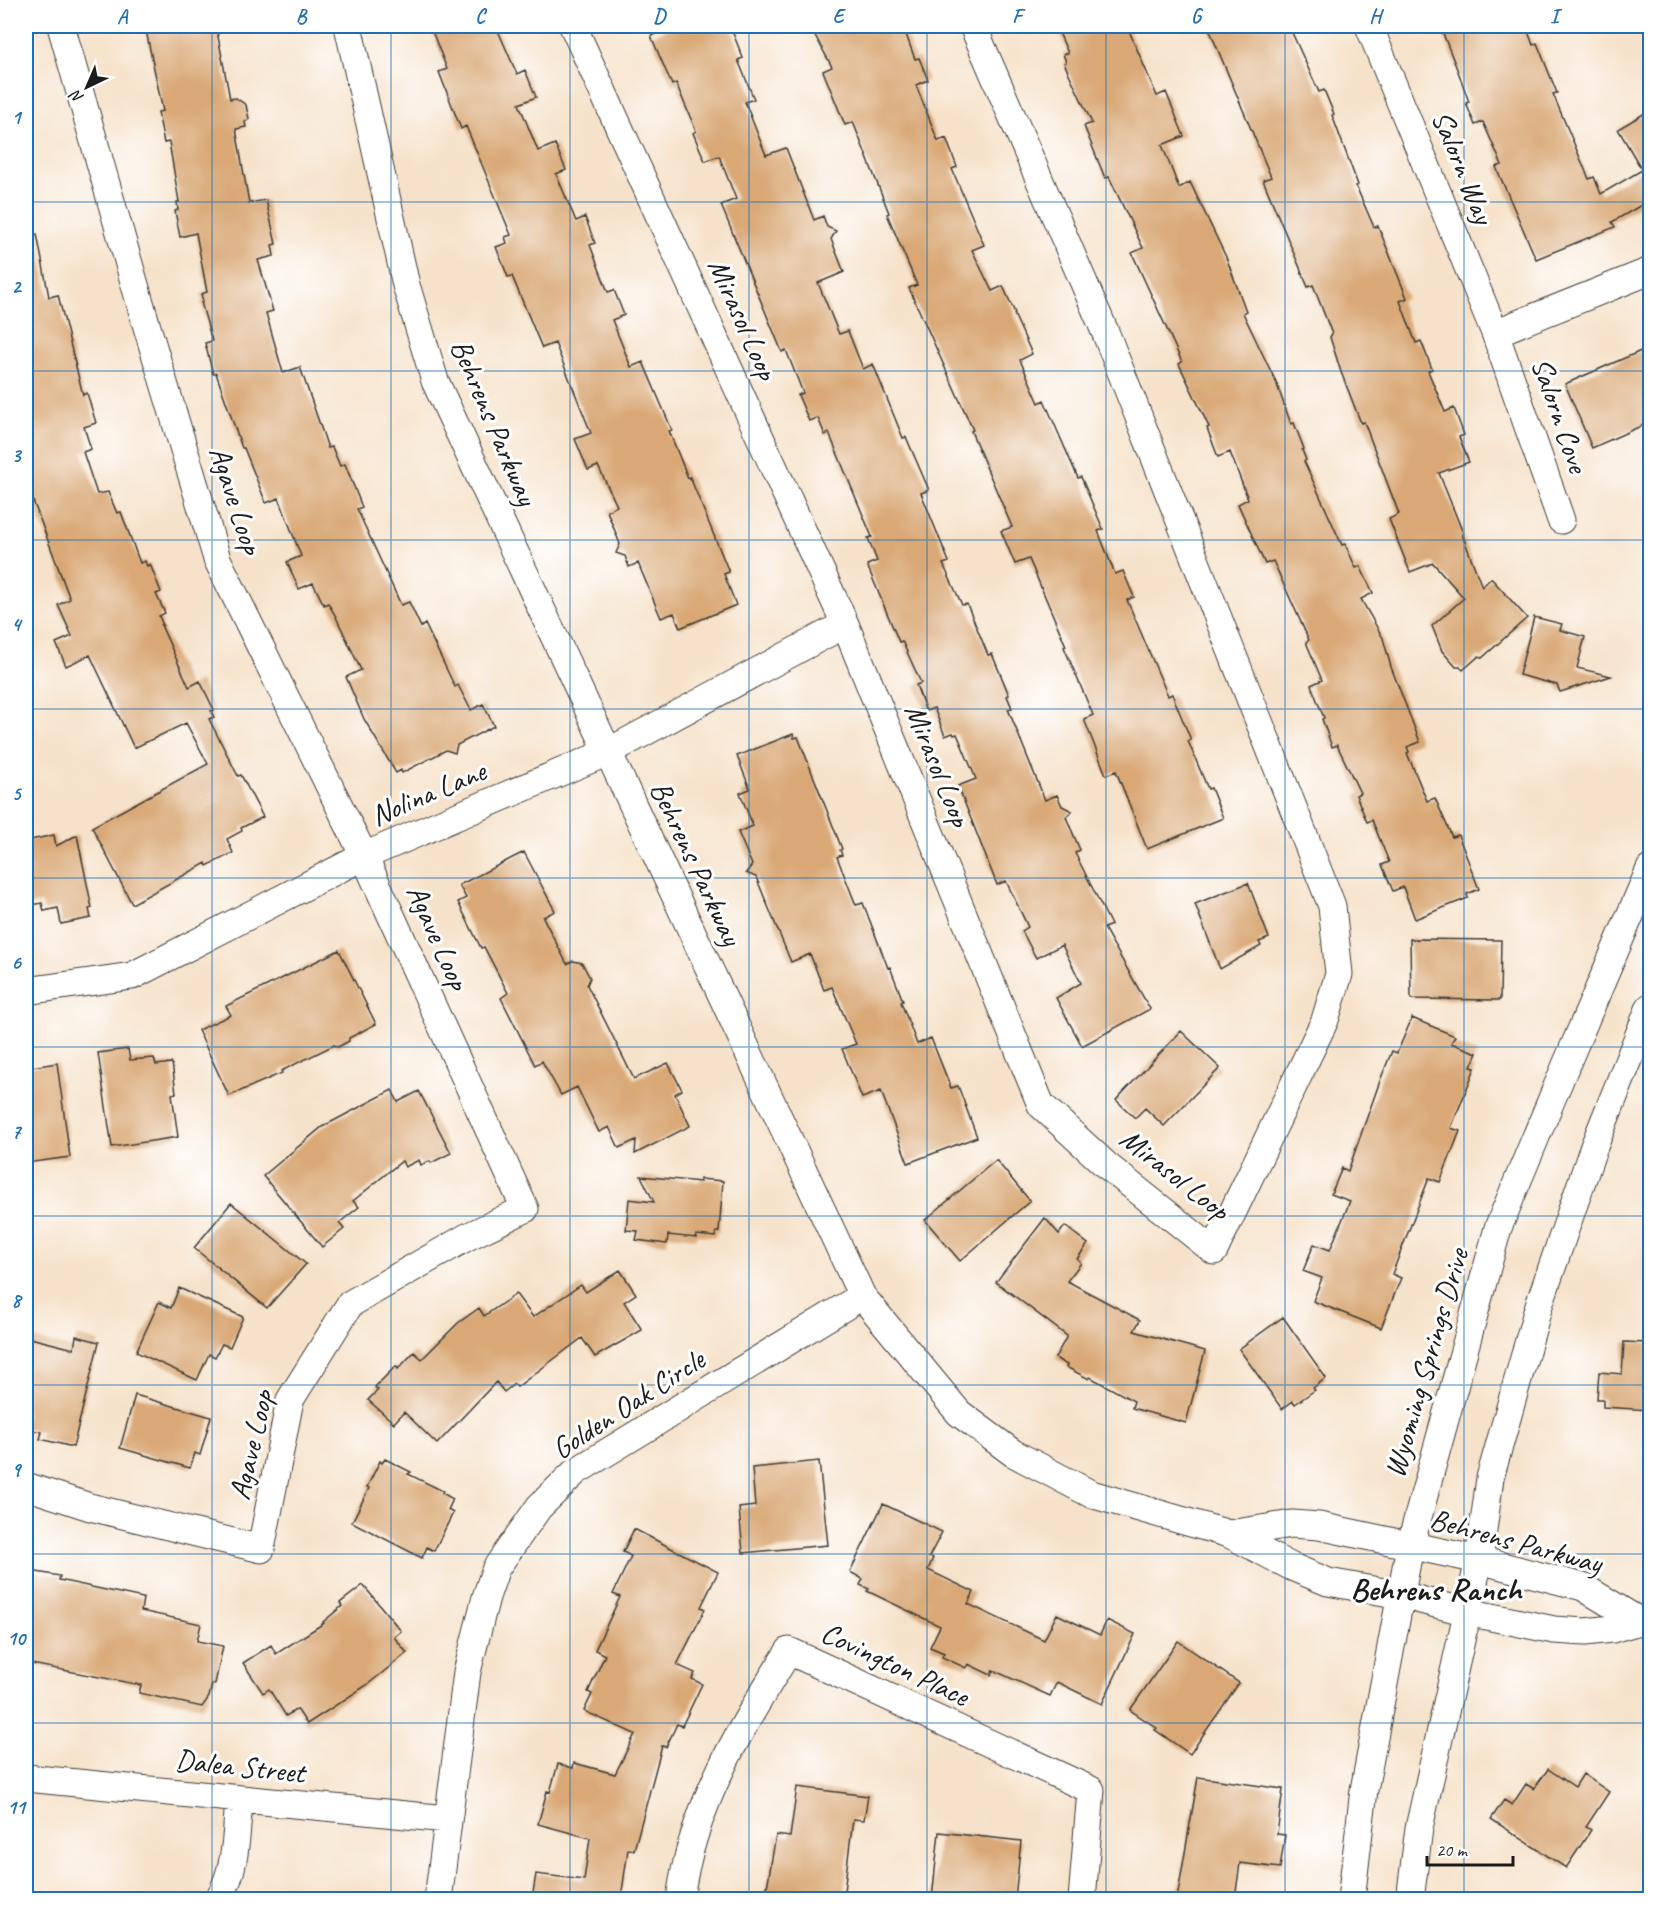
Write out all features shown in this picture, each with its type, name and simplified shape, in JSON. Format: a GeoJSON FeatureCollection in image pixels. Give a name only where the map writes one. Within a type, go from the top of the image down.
{"type":"FeatureCollection","features":[{"type":"Feature","properties":{"kind":"street","name":"Agave Loop"},"geometry":{"type":"LineString","coordinates":[[26,1486],[90,1507],[261,1549],[290,1400],[350,1304],[466,1237],[525,1209],[364,856],[217,559],[147,327],[62,26]]}},
{"type":"Feature","properties":{"kind":"street","name":"Behrens Parkway"},"geometry":{"type":"LineString","coordinates":[[348,26],[406,285],[435,381],[862,1296],[958,1413],[1013,1453],[1091,1494],[1176,1520],[1229,1533],[1292,1567],[1328,1582],[1401,1595],[1467,1612],[1554,1630],[1586,1632],[1645,1622]]}},
{"type":"Feature","properties":{"kind":"street","name":"Mirasol Loop"},"geometry":{"type":"LineString","coordinates":[[573,26],[845,624],[1041,1105],[1106,1165],[1214,1251],[1325,1020],[1340,974],[1332,906],[1106,334],[973,26]]}},
{"type":"Feature","properties":{"kind":"street","name":"Salorn Way"},"geometry":{"type":"LineString","coordinates":[[1369,26],[1496,333]]}},
{"type":"Feature","properties":{"kind":"street"},"geometry":{"type":"LineString","coordinates":[[1496,333],[1650,271]]}},
{"type":"Feature","properties":{"kind":"street","name":"Salorn Cove"},"geometry":{"type":"LineString","coordinates":[[1496,333],[1561,520]]}},
{"type":"Feature","properties":{"kind":"street","name":"Nolina Lane"},"geometry":{"type":"LineString","coordinates":[[26,991],[132,976],[364,856],[608,752],[845,624]]}},
{"type":"Feature","properties":{"kind":"street","name":"Wyoming Springs Drive"},"geometry":{"type":"LineString","coordinates":[[1351,1899],[1364,1790],[1410,1546],[1498,1228],[1650,869]]}},
{"type":"Feature","properties":{"kind":"street"},"geometry":{"type":"LineString","coordinates":[[1410,1899],[1419,1828],[1479,1560],[1490,1478],[1539,1305],[1593,1149],[1650,1007]]}},
{"type":"Feature","properties":{"kind":"street","name":"Golden Oak Circle"},"geometry":{"type":"LineString","coordinates":[[438,1899],[467,1672],[486,1597],[496,1568],[539,1507],[575,1472],[862,1296]]}},
{"type":"Feature","properties":{"kind":"street","name":"Behrens Parkway"},"geometry":{"type":"LineString","coordinates":[[1229,1533],[1292,1524],[1319,1526],[1479,1560],[1583,1587],[1645,1622]]}},
{"type":"Feature","properties":{"kind":"street","name":"Covington Place"},"geometry":{"type":"LineString","coordinates":[[680,1899],[683,1872],[705,1804],[749,1714],[789,1651],[1091,1791],[1082,1899]]}},
{"type":"Feature","properties":{"kind":"street","name":"Dalea Street"},"geometry":{"type":"LineString","coordinates":[[26,1778],[447,1819]]}},
{"type":"Feature","properties":{"kind":"street"},"geometry":{"type":"LineString","coordinates":[[218,1899],[226,1887],[234,1859],[239,1799]]}},
{"type":"Feature","properties":{"kind":"building"},"geometry":{"type":"Polygon","coordinates":[[[145,26],[216,26],[230,99],[236,98],[246,105],[249,119],[245,122],[246,127],[236,129],[249,203],[266,200],[276,244],[272,245],[274,256],[258,260],[273,311],[266,313],[283,373],[300,367],[328,448],[332,447],[340,466],[345,464],[362,507],[357,509],[401,605],[409,602],[421,627],[425,624],[455,687],[458,685],[471,710],[483,704],[494,726],[457,745],[455,753],[446,750],[402,773],[401,770],[396,773],[364,719],[346,677],[361,670],[335,615],[328,603],[324,605],[313,583],[299,589],[287,562],[301,556],[279,498],[266,503],[244,448],[242,448],[216,373],[213,374],[205,343],[212,341],[201,302],[203,301],[201,294],[207,292],[196,233],[180,237],[175,211],[178,210],[177,202],[179,202],[169,142],[164,143],[158,112],[163,111],[145,26]]]}},
{"type":"Feature","properties":{"kind":"building"},"geometry":{"type":"Polygon","coordinates":[[[430,26],[496,26],[517,74],[525,70],[536,97],[519,104],[538,151],[555,144],[566,170],[556,174],[576,221],[585,217],[595,243],[590,245],[608,292],[614,290],[624,315],[612,320],[631,367],[643,362],[672,430],[669,431],[688,478],[690,477],[729,572],[724,574],[736,605],[680,628],[674,613],[661,618],[638,563],[629,567],[625,556],[616,553],[620,544],[607,511],[617,506],[598,466],[588,470],[575,439],[591,433],[555,343],[542,348],[512,276],[508,277],[496,247],[507,243],[505,237],[511,235],[466,126],[461,129],[439,72],[447,69],[430,26]]]}},
{"type":"Feature","properties":{"kind":"building"},"geometry":{"type":"Polygon","coordinates":[[[675,26],[730,26],[743,58],[738,60],[754,99],[745,102],[766,155],[786,148],[814,220],[823,216],[827,227],[836,231],[831,239],[844,272],[818,283],[839,334],[848,331],[863,369],[873,364],[903,438],[906,437],[929,490],[921,493],[949,562],[943,564],[962,605],[967,604],[988,655],[992,654],[1009,695],[1007,696],[1012,708],[1008,709],[1045,800],[1057,795],[1062,806],[1072,811],[1066,817],[1080,850],[1075,853],[1111,925],[1104,928],[1150,1009],[1082,1046],[1056,998],[1081,983],[1062,945],[1036,958],[1022,931],[1028,927],[1006,881],[997,885],[958,786],[976,779],[957,734],[945,736],[934,708],[926,711],[916,685],[921,683],[902,641],[899,642],[867,565],[877,561],[868,538],[872,537],[829,433],[825,435],[818,418],[809,421],[798,395],[803,393],[786,350],[782,352],[721,205],[736,199],[719,156],[705,161],[693,133],[696,131],[676,83],[672,85],[651,36],[675,26]]]}},
{"type":"Feature","properties":{"kind":"building"},"geometry":{"type":"Polygon","coordinates":[[[810,26],[903,26],[915,59],[919,58],[928,80],[916,85],[938,141],[946,138],[957,167],[952,169],[984,245],[972,250],[992,291],[1003,286],[1015,313],[1032,354],[1020,360],[1039,403],[1044,400],[1078,478],[1081,477],[1103,529],[1098,531],[1115,574],[1123,571],[1134,597],[1127,600],[1168,696],[1172,694],[1191,740],[1188,741],[1223,818],[1147,849],[1116,771],[1106,775],[1084,719],[1093,715],[1064,647],[1066,646],[1029,559],[1015,564],[1001,531],[1012,527],[971,431],[973,430],[909,288],[917,285],[887,214],[889,213],[853,122],[845,125],[823,71],[832,67],[810,26]]]}},
{"type":"Feature","properties":{"kind":"building"},"geometry":{"type":"Polygon","coordinates":[[[1056,26],[1127,26],[1157,96],[1166,92],[1184,136],[1162,145],[1179,188],[1190,182],[1226,257],[1246,311],[1243,313],[1276,382],[1291,424],[1294,423],[1304,449],[1302,450],[1306,460],[1304,461],[1342,545],[1345,544],[1356,568],[1360,566],[1373,593],[1361,599],[1383,638],[1391,667],[1420,742],[1407,747],[1409,752],[1407,753],[1427,801],[1435,798],[1452,837],[1458,835],[1479,889],[1467,894],[1468,898],[1415,919],[1403,887],[1393,891],[1382,865],[1389,862],[1372,820],[1367,822],[1356,795],[1360,793],[1337,745],[1332,747],[1322,719],[1324,718],[1311,685],[1322,680],[1306,642],[1309,640],[1273,561],[1265,564],[1238,504],[1248,499],[1230,452],[1218,457],[1207,428],[1209,427],[1179,364],[1182,362],[1132,253],[1143,248],[1109,177],[1105,178],[1084,126],[1092,123],[1064,63],[1066,62],[1063,54],[1068,53],[1056,26]]]}},
{"type":"Feature","properties":{"kind":"building"},"geometry":{"type":"Polygon","coordinates":[[[1208,26],[1289,26],[1319,92],[1324,90],[1334,114],[1332,115],[1358,185],[1356,186],[1374,227],[1378,226],[1407,298],[1400,301],[1416,343],[1421,341],[1432,369],[1428,371],[1445,412],[1454,408],[1464,435],[1459,437],[1469,462],[1439,473],[1482,587],[1491,578],[1527,618],[1482,658],[1479,656],[1463,670],[1456,667],[1442,651],[1432,626],[1464,598],[1433,563],[1410,572],[1389,519],[1399,514],[1364,422],[1361,423],[1341,372],[1330,337],[1332,334],[1313,285],[1308,287],[1263,180],[1271,177],[1208,26]]]}},
{"type":"Feature","properties":{"kind":"building"},"geometry":{"type":"Polygon","coordinates":[[[1440,26],[1526,26],[1533,45],[1537,43],[1557,93],[1553,94],[1589,179],[1594,177],[1601,194],[1642,170],[1618,129],[1650,110],[1650,200],[1612,222],[1615,227],[1536,259],[1496,167],[1502,165],[1483,122],[1475,125],[1466,103],[1469,102],[1440,26]]]}},
{"type":"Feature","properties":{"kind":"building"},"geometry":{"type":"Polygon","coordinates":[[[37,234],[49,297],[58,295],[83,395],[87,393],[96,423],[84,427],[91,449],[83,452],[97,494],[108,492],[117,513],[121,512],[140,563],[145,561],[147,566],[150,564],[161,592],[156,594],[165,613],[159,616],[163,625],[161,625],[189,687],[200,681],[214,710],[211,711],[214,717],[209,719],[238,776],[241,775],[263,817],[241,828],[242,831],[227,839],[233,853],[207,866],[206,863],[132,904],[92,827],[208,764],[186,723],[134,748],[90,655],[66,666],[56,643],[72,636],[58,605],[70,599],[26,482],[26,235],[37,234]]]}},
{"type":"Feature","properties":{"kind":"building"},"geometry":{"type":"Polygon","coordinates":[[[1650,347],[1650,422],[1592,448],[1565,384],[1650,347]]]}},
{"type":"Feature","properties":{"kind":"building"},"geometry":{"type":"Polygon","coordinates":[[[1534,617],[1562,624],[1560,630],[1585,637],[1577,668],[1611,676],[1560,692],[1557,685],[1519,675],[1534,617]]]}},
{"type":"Feature","properties":{"kind":"building"},"geometry":{"type":"Polygon","coordinates":[[[793,734],[794,738],[798,737],[842,849],[840,850],[842,855],[837,857],[856,905],[863,903],[888,968],[890,967],[917,1044],[931,1038],[951,1088],[958,1086],[977,1137],[908,1163],[881,1091],[862,1098],[842,1049],[856,1044],[832,987],[824,990],[810,954],[791,962],[756,877],[746,873],[752,865],[738,832],[753,826],[740,793],[750,789],[737,756],[793,734]]]}},
{"type":"Feature","properties":{"kind":"building"},"geometry":{"type":"Polygon","coordinates":[[[54,835],[56,846],[77,835],[92,908],[89,909],[91,918],[61,924],[58,908],[44,911],[42,903],[26,906],[26,841],[54,835]]]}},
{"type":"Feature","properties":{"kind":"building"},"geometry":{"type":"Polygon","coordinates":[[[524,852],[555,911],[543,917],[567,964],[573,961],[582,963],[590,978],[587,985],[634,1079],[668,1063],[682,1090],[675,1094],[690,1126],[635,1154],[636,1140],[619,1148],[609,1127],[599,1132],[577,1087],[561,1095],[542,1061],[535,1065],[501,998],[508,993],[484,947],[481,948],[458,902],[466,898],[459,885],[524,852]]]}},
{"type":"Feature","properties":{"kind":"building"},"geometry":{"type":"Polygon","coordinates":[[[1248,883],[1269,938],[1259,942],[1261,946],[1220,969],[1195,904],[1248,883]]]}},
{"type":"Feature","properties":{"kind":"building"},"geometry":{"type":"Polygon","coordinates":[[[1410,939],[1501,940],[1500,1000],[1411,999],[1410,939]]]}},
{"type":"Feature","properties":{"kind":"building"},"geometry":{"type":"Polygon","coordinates":[[[339,950],[376,1024],[349,1038],[349,1041],[338,1047],[334,1045],[281,1071],[282,1073],[229,1096],[198,1030],[231,1015],[226,1006],[339,950]]]}},
{"type":"Feature","properties":{"kind":"building"},"geometry":{"type":"Polygon","coordinates":[[[1412,1018],[1455,1036],[1451,1043],[1477,1053],[1471,1067],[1475,1068],[1451,1128],[1460,1131],[1440,1182],[1429,1178],[1392,1274],[1401,1278],[1381,1328],[1313,1301],[1322,1278],[1303,1271],[1314,1244],[1330,1250],[1350,1201],[1331,1194],[1342,1168],[1348,1171],[1392,1051],[1397,1053],[1412,1018]]]}},
{"type":"Feature","properties":{"kind":"building"},"geometry":{"type":"Polygon","coordinates":[[[1181,1031],[1220,1068],[1164,1126],[1145,1108],[1135,1118],[1116,1100],[1181,1031]]]}},
{"type":"Feature","properties":{"kind":"building"},"geometry":{"type":"Polygon","coordinates":[[[128,1049],[130,1060],[154,1058],[156,1065],[172,1063],[176,1093],[172,1094],[178,1137],[112,1147],[98,1053],[128,1049]]]}},
{"type":"Feature","properties":{"kind":"building"},"geometry":{"type":"Polygon","coordinates":[[[57,1063],[70,1157],[26,1163],[26,1068],[57,1063]]]}},
{"type":"Feature","properties":{"kind":"building"},"geometry":{"type":"Polygon","coordinates":[[[392,1090],[398,1102],[419,1091],[451,1153],[431,1163],[430,1161],[421,1165],[419,1160],[405,1167],[402,1161],[353,1201],[359,1207],[339,1223],[344,1229],[322,1247],[263,1176],[322,1127],[392,1090]]]}},
{"type":"Feature","properties":{"kind":"building"},"geometry":{"type":"Polygon","coordinates":[[[996,1160],[1030,1201],[960,1261],[925,1220],[996,1160]]]}},
{"type":"Feature","properties":{"kind":"building"},"geometry":{"type":"Polygon","coordinates":[[[641,1176],[700,1182],[700,1179],[723,1181],[719,1232],[716,1232],[716,1237],[696,1235],[696,1238],[668,1235],[667,1244],[636,1240],[638,1231],[626,1230],[629,1199],[654,1202],[641,1176]]]}},
{"type":"Feature","properties":{"kind":"building"},"geometry":{"type":"Polygon","coordinates":[[[231,1203],[306,1264],[267,1308],[194,1248],[231,1203]]]}},
{"type":"Feature","properties":{"kind":"building"},"geometry":{"type":"Polygon","coordinates":[[[1045,1218],[1059,1234],[1065,1226],[1088,1244],[1077,1259],[1081,1263],[1067,1281],[1140,1320],[1134,1331],[1205,1351],[1186,1423],[1132,1408],[1134,1401],[1066,1367],[1067,1365],[1055,1358],[1067,1336],[996,1282],[1045,1218]]]}},
{"type":"Feature","properties":{"kind":"building"},"geometry":{"type":"Polygon","coordinates":[[[620,1270],[636,1294],[624,1302],[642,1330],[595,1357],[582,1338],[517,1387],[514,1384],[504,1392],[496,1382],[437,1444],[404,1412],[394,1423],[368,1400],[378,1390],[375,1387],[396,1366],[398,1369],[414,1352],[422,1359],[458,1323],[479,1308],[484,1316],[516,1294],[533,1317],[581,1285],[586,1292],[620,1270]]]}},
{"type":"Feature","properties":{"kind":"building"},"geometry":{"type":"Polygon","coordinates":[[[179,1288],[243,1317],[230,1347],[222,1344],[215,1357],[209,1354],[197,1380],[136,1352],[159,1302],[171,1308],[179,1288]]]}},
{"type":"Feature","properties":{"kind":"building"},"geometry":{"type":"Polygon","coordinates":[[[1283,1317],[1326,1378],[1313,1388],[1315,1390],[1295,1404],[1293,1401],[1282,1409],[1239,1349],[1283,1317]]]}},
{"type":"Feature","properties":{"kind":"building"},"geometry":{"type":"Polygon","coordinates":[[[76,1336],[99,1342],[73,1447],[40,1439],[42,1432],[26,1429],[26,1355],[30,1338],[74,1349],[76,1336]]]}},
{"type":"Feature","properties":{"kind":"building"},"geometry":{"type":"Polygon","coordinates":[[[1624,1342],[1650,1343],[1650,1410],[1603,1407],[1603,1399],[1597,1399],[1599,1372],[1622,1374],[1624,1342]]]}},
{"type":"Feature","properties":{"kind":"building"},"geometry":{"type":"Polygon","coordinates":[[[135,1395],[211,1417],[200,1455],[195,1453],[190,1468],[120,1448],[135,1395]]]}},
{"type":"Feature","properties":{"kind":"building"},"geometry":{"type":"Polygon","coordinates":[[[385,1459],[411,1472],[408,1474],[443,1491],[442,1493],[453,1499],[448,1510],[453,1513],[434,1551],[427,1547],[422,1558],[352,1522],[380,1461],[382,1463],[385,1459]]]}},
{"type":"Feature","properties":{"kind":"building"},"geometry":{"type":"Polygon","coordinates":[[[819,1461],[828,1545],[743,1553],[739,1508],[755,1506],[752,1468],[819,1461]]]}},
{"type":"Feature","properties":{"kind":"building"},"geometry":{"type":"Polygon","coordinates":[[[883,1504],[942,1532],[929,1557],[933,1558],[928,1570],[974,1592],[968,1604],[1044,1640],[1057,1614],[1100,1635],[1107,1620],[1135,1634],[1102,1704],[1057,1682],[1050,1696],[993,1670],[991,1675],[968,1664],[966,1668],[942,1657],[944,1653],[930,1647],[940,1626],[867,1591],[869,1589],[860,1585],[863,1579],[850,1572],[883,1504]]]}},
{"type":"Feature","properties":{"kind":"building"},"geometry":{"type":"Polygon","coordinates":[[[634,1529],[718,1572],[701,1607],[705,1609],[677,1665],[695,1673],[692,1679],[702,1684],[682,1726],[677,1724],[666,1747],[662,1746],[634,1850],[628,1849],[621,1899],[532,1899],[536,1874],[584,1880],[590,1838],[538,1824],[547,1791],[550,1792],[558,1764],[573,1768],[574,1763],[615,1774],[635,1734],[584,1711],[592,1694],[588,1692],[605,1655],[595,1650],[620,1597],[613,1594],[631,1556],[623,1552],[634,1529]]]}},
{"type":"Feature","properties":{"kind":"building"},"geometry":{"type":"Polygon","coordinates":[[[31,1571],[60,1576],[59,1580],[143,1598],[141,1611],[201,1624],[197,1641],[223,1646],[215,1684],[212,1684],[209,1697],[202,1707],[139,1693],[141,1685],[26,1663],[26,1573],[31,1574],[31,1571]]]}},
{"type":"Feature","properties":{"kind":"building"},"geometry":{"type":"Polygon","coordinates":[[[363,1585],[401,1631],[394,1637],[407,1653],[367,1685],[307,1724],[297,1709],[286,1716],[269,1689],[263,1693],[243,1663],[271,1645],[276,1654],[324,1623],[342,1606],[340,1603],[363,1585]]]}},
{"type":"Feature","properties":{"kind":"building"},"geometry":{"type":"Polygon","coordinates":[[[1178,1641],[1239,1683],[1190,1754],[1130,1710],[1178,1641]]]}},
{"type":"Feature","properties":{"kind":"building"},"geometry":{"type":"Polygon","coordinates":[[[1548,1769],[1575,1787],[1583,1774],[1609,1792],[1586,1827],[1591,1830],[1566,1868],[1491,1819],[1504,1800],[1512,1805],[1526,1784],[1534,1789],[1548,1769]]]}},
{"type":"Feature","properties":{"kind":"building"},"geometry":{"type":"Polygon","coordinates":[[[1198,1777],[1283,1789],[1277,1834],[1285,1835],[1280,1868],[1240,1863],[1235,1899],[1177,1899],[1198,1777]]]}},
{"type":"Feature","properties":{"kind":"building"},"geometry":{"type":"Polygon","coordinates":[[[797,1787],[868,1796],[864,1820],[853,1819],[843,1899],[765,1899],[776,1835],[790,1837],[797,1787]]]}},
{"type":"Feature","properties":{"kind":"building"},"geometry":{"type":"Polygon","coordinates":[[[939,1832],[1021,1841],[1015,1899],[932,1899],[939,1832]]]}},
{"type":"Feature","properties":{"kind":"district","name":"Behrens Ranch"},"geometry":{"type":"Point","coordinates":[1436,1589]}}]}
